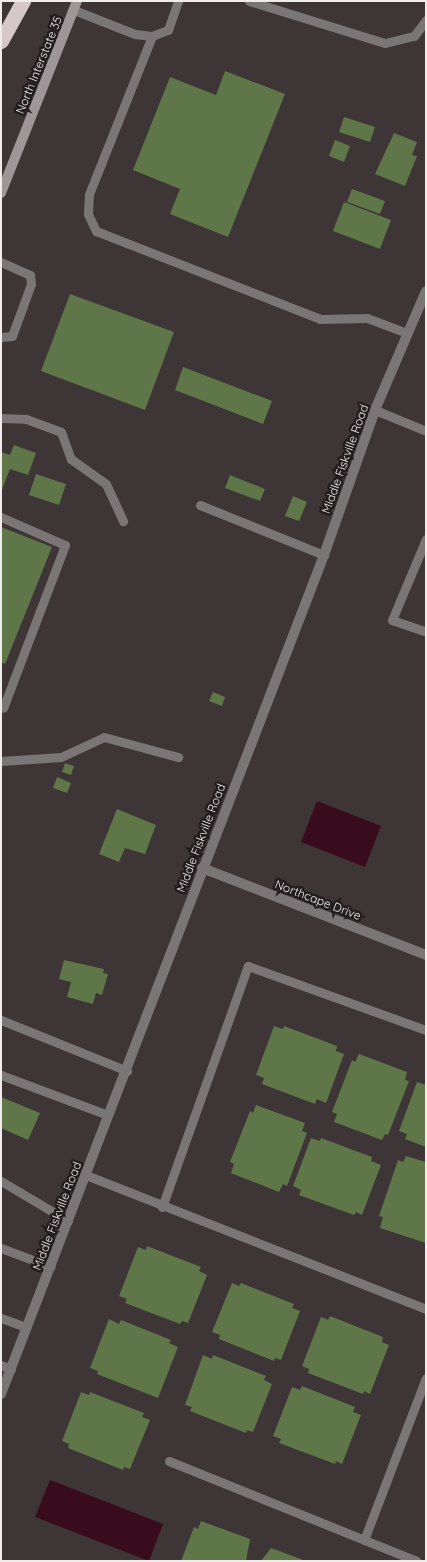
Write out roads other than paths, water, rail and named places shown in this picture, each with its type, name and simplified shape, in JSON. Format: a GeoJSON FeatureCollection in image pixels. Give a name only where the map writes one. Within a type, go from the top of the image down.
{"type":"FeatureCollection","features":[{"type":"Feature","properties":{"kind":"highway"},"geometry":{"type":"LineString","coordinates":[[1,41],[23,1]]}},
{"type":"Feature","properties":{"kind":"main road","name":"North Interstate 35"},"geometry":{"type":"LineString","coordinates":[[1,193],[76,6]]}},
{"type":"Feature","properties":{"kind":"street","name":"Middle Fiskville Road"},"geometry":{"type":"LineString","coordinates":[[1,1394],[6,1367],[26,1327],[108,1115],[127,1071],[202,868],[324,555],[375,410],[426,291]]}},
{"type":"Feature","properties":{"kind":"street","name":"Northcape Drive"},"geometry":{"type":"LineString","coordinates":[[202,868],[426,955]]}},
{"type":"Feature","properties":{"kind":"lane"},"geometry":{"type":"LineString","coordinates":[[76,6],[135,34],[152,36],[168,30],[178,1]]}},
{"type":"Feature","properties":{"kind":"lane"},"geometry":{"type":"LineString","coordinates":[[249,1],[386,43],[414,36],[426,20]]}},
{"type":"Feature","properties":{"kind":"lane"},"geometry":{"type":"LineString","coordinates":[[152,36],[89,194],[88,214],[96,231],[320,319],[367,318],[407,333]]}},
{"type":"Feature","properties":{"kind":"lane"},"geometry":{"type":"LineString","coordinates":[[1,262],[30,274],[31,284],[12,336],[1,337]]}},
{"type":"Feature","properties":{"kind":"lane"},"geometry":{"type":"LineString","coordinates":[[375,410],[426,431]]}},
{"type":"Feature","properties":{"kind":"lane"},"geometry":{"type":"LineString","coordinates":[[1,418],[26,419],[61,432],[71,459],[106,484],[124,522]]}},
{"type":"Feature","properties":{"kind":"lane"},"geometry":{"type":"LineString","coordinates":[[200,505],[324,555]]}},
{"type":"Feature","properties":{"kind":"lane"},"geometry":{"type":"LineString","coordinates":[[1,517],[64,545],[2,710]]}},
{"type":"Feature","properties":{"kind":"lane"},"geometry":{"type":"LineString","coordinates":[[426,539],[392,620],[426,632]]}},
{"type":"Feature","properties":{"kind":"lane"},"geometry":{"type":"LineString","coordinates":[[1,761],[61,757],[104,737],[178,756]]}},
{"type":"Feature","properties":{"kind":"lane"},"geometry":{"type":"LineString","coordinates":[[162,1207],[248,966],[426,1030]]}},
{"type":"Feature","properties":{"kind":"lane"},"geometry":{"type":"LineString","coordinates":[[1,1020],[127,1071]]}},
{"type":"Feature","properties":{"kind":"lane"},"geometry":{"type":"LineString","coordinates":[[1,1075],[108,1115]]}},
{"type":"Feature","properties":{"kind":"lane"},"geometry":{"type":"LineString","coordinates":[[86,1175],[162,1207],[426,1309]]}},
{"type":"Feature","properties":{"kind":"lane"},"geometry":{"type":"LineString","coordinates":[[1,1182],[68,1221]]}},
{"type":"Feature","properties":{"kind":"lane"},"geometry":{"type":"LineString","coordinates":[[1,1248],[50,1267]]}},
{"type":"Feature","properties":{"kind":"lane"},"geometry":{"type":"LineString","coordinates":[[1,1318],[26,1327]]}},
{"type":"Feature","properties":{"kind":"lane"},"geometry":{"type":"LineString","coordinates":[[364,1540],[426,1378]]}},
{"type":"Feature","properties":{"kind":"lane"},"geometry":{"type":"LineString","coordinates":[[169,1461],[417,1561]]}}]}
